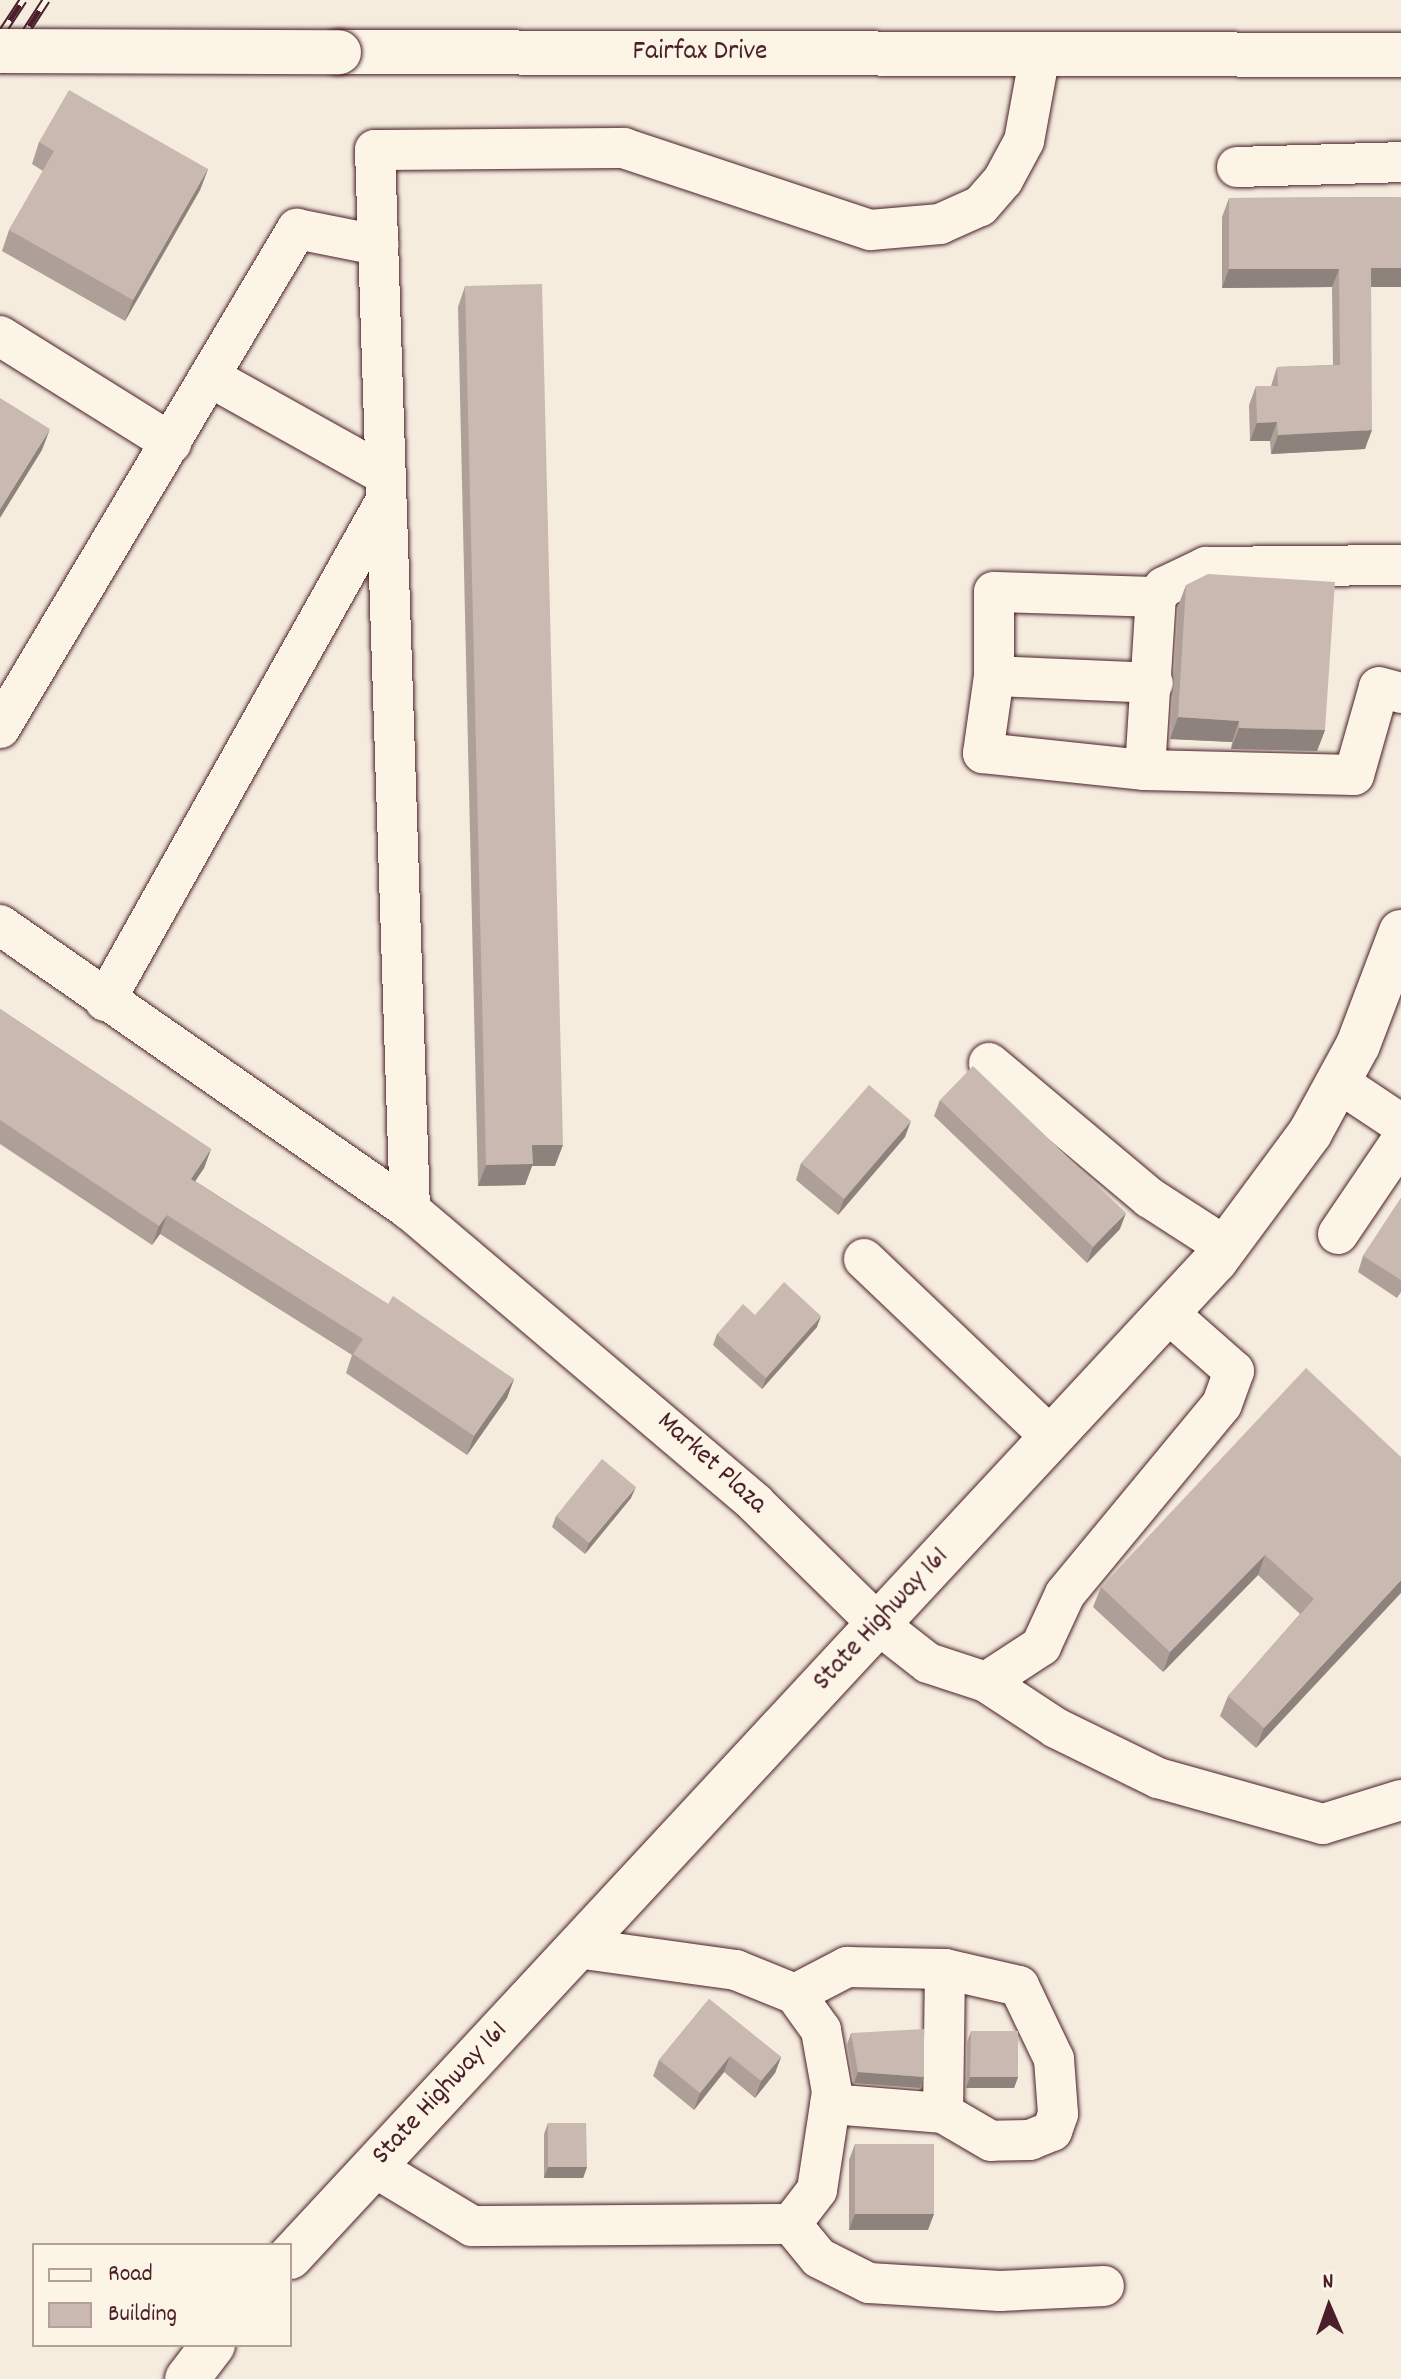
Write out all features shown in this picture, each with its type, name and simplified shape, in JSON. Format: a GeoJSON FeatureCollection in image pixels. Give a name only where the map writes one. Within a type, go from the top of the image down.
{"type":"FeatureCollection","features":[{"type":"Feature","properties":{"kind":"main road","name":"Fairfax Drive"},"geometry":{"type":"LineString","coordinates":[[0,51],[1401,55]]}},
{"type":"Feature","properties":{"kind":"main road","name":"State Highway 161"},"geometry":{"type":"LineString","coordinates":[[292,2255],[1226,1247],[1276,1186],[1338,1082],[1401,932]]}},
{"type":"Feature","properties":{"kind":"main road"},"geometry":{"type":"LineString","coordinates":[[187,2379],[211,2347]]}},
{"type":"Feature","properties":{"kind":"lane"},"geometry":{"type":"LineString","coordinates":[[410,1210],[375,150],[624,148],[870,230],[940,224],[980,206],[1003,180],[1024,141],[1040,54]]}},
{"type":"Feature","properties":{"kind":"lane"},"geometry":{"type":"LineString","coordinates":[[1237,167],[1401,162]]}},
{"type":"Feature","properties":{"kind":"lane"},"geometry":{"type":"LineString","coordinates":[[0,728],[297,229],[378,245]]}},
{"type":"Feature","properties":{"kind":"lane"},"geometry":{"type":"LineString","coordinates":[[0,336],[171,443]]}},
{"type":"Feature","properties":{"kind":"lane"},"geometry":{"type":"LineString","coordinates":[[210,377],[385,488]]}},
{"type":"Feature","properties":{"kind":"lane"},"geometry":{"type":"LineString","coordinates":[[105,1001],[385,488]]}},
{"type":"Feature","properties":{"kind":"lane"},"geometry":{"type":"LineString","coordinates":[[1401,565],[1206,567],[1156,597],[994,592],[994,676],[983,753],[1145,770],[1354,775],[1379,687],[1401,693]]}},
{"type":"Feature","properties":{"kind":"lane"},"geometry":{"type":"LineString","coordinates":[[1145,770],[1153,683],[1156,597]]}},
{"type":"Feature","properties":{"kind":"lane"},"geometry":{"type":"LineString","coordinates":[[994,676],[1153,683]]}},
{"type":"Feature","properties":{"kind":"lane","name":"Market Plaza"},"geometry":{"type":"LineString","coordinates":[[0,925],[105,1001],[410,1210],[536,1313],[755,1503],[878,1624],[928,1663],[986,1682],[1056,1728],[1173,1782],[1323,1824],[1401,1800]]}},
{"type":"Feature","properties":{"kind":"lane"},"geometry":{"type":"LineString","coordinates":[[989,1063],[1150,1198],[1226,1247]]}},
{"type":"Feature","properties":{"kind":"lane"},"geometry":{"type":"LineString","coordinates":[[1338,1082],[1401,1124]]}},
{"type":"Feature","properties":{"kind":"lane"},"geometry":{"type":"LineString","coordinates":[[1338,1234],[1401,1141]]}},
{"type":"Feature","properties":{"kind":"lane"},"geometry":{"type":"LineString","coordinates":[[864,1259],[1051,1437]]}},
{"type":"Feature","properties":{"kind":"lane"},"geometry":{"type":"LineString","coordinates":[[986,1682],[1041,1646],[1065,1594],[1222,1404],[1234,1371],[1167,1312]]}},
{"type":"Feature","properties":{"kind":"lane"},"geometry":{"type":"LineString","coordinates":[[577,1948],[736,1970],[795,1994],[821,2030],[830,2104],[817,2190],[791,2224]]}},
{"type":"Feature","properties":{"kind":"lane"},"geometry":{"type":"LineString","coordinates":[[795,1994],[847,1967],[945,1969],[1019,1986],[1054,2059],[1058,2114],[1052,2131],[1030,2140],[991,2141],[943,2113],[830,2104]]}},
{"type":"Feature","properties":{"kind":"lane"},"geometry":{"type":"LineString","coordinates":[[943,2113],[945,1969]]}},
{"type":"Feature","properties":{"kind":"lane"},"geometry":{"type":"LineString","coordinates":[[374,2167],[472,2226],[791,2224]]}},
{"type":"Feature","properties":{"kind":"lane"},"geometry":{"type":"LineString","coordinates":[[791,2224],[819,2258],[869,2283],[1000,2291],[1104,2286]]}},
{"type":"Feature","properties":{"kind":"building"},"geometry":{"type":"Polygon","coordinates":[[[69,90],[208,169],[133,300],[9,230],[54,151],[39,142],[69,90]]]}},
{"type":"Feature","properties":{"kind":"building"},"geometry":{"type":"Polygon","coordinates":[[[1401,197],[1401,268],[1371,268],[1372,430],[1278,435],[1277,422],[1257,423],[1256,386],[1278,386],[1277,367],[1340,365],[1339,269],[1229,269],[1229,198],[1401,197]]]}},
{"type":"Feature","properties":{"kind":"building"},"geometry":{"type":"Polygon","coordinates":[[[542,284],[563,1145],[532,1145],[533,1164],[486,1165],[465,286],[542,284]]]}},
{"type":"Feature","properties":{"kind":"building"},"geometry":{"type":"Polygon","coordinates":[[[0,398],[50,429],[0,509],[0,398]]]}},
{"type":"Feature","properties":{"kind":"building"},"geometry":{"type":"Polygon","coordinates":[[[1208,574],[1335,582],[1325,730],[1239,728],[1239,721],[1178,717],[1186,585],[1208,574]]]}},
{"type":"Feature","properties":{"kind":"building"},"geometry":{"type":"Polygon","coordinates":[[[0,1009],[211,1149],[191,1179],[388,1304],[393,1296],[514,1379],[474,1436],[353,1354],[363,1339],[167,1215],[159,1226],[0,1120],[0,1009]]]}},
{"type":"Feature","properties":{"kind":"building"},"geometry":{"type":"Polygon","coordinates":[[[973,1066],[1126,1213],[1093,1247],[940,1100],[973,1066]]]}},
{"type":"Feature","properties":{"kind":"building"},"geometry":{"type":"Polygon","coordinates":[[[869,1085],[911,1121],[844,1199],[801,1163],[869,1085]]]}},
{"type":"Feature","properties":{"kind":"building"},"geometry":{"type":"Polygon","coordinates":[[[1401,1198],[1401,1280],[1363,1256],[1401,1198]]]}},
{"type":"Feature","properties":{"kind":"building"},"geometry":{"type":"Polygon","coordinates":[[[784,1282],[821,1316],[766,1378],[717,1334],[743,1304],[755,1315],[784,1282]]]}},
{"type":"Feature","properties":{"kind":"building"},"geometry":{"type":"Polygon","coordinates":[[[1306,1368],[1401,1457],[1401,1580],[1264,1728],[1228,1696],[1314,1599],[1265,1555],[1170,1652],[1101,1587],[1306,1368]]]}},
{"type":"Feature","properties":{"kind":"building"},"geometry":{"type":"Polygon","coordinates":[[[602,1459],[636,1487],[589,1543],[556,1516],[602,1459]]]}},
{"type":"Feature","properties":{"kind":"building"},"geometry":{"type":"Polygon","coordinates":[[[709,1999],[781,2057],[761,2081],[730,2056],[700,2093],[659,2060],[709,1999]]]}},
{"type":"Feature","properties":{"kind":"building"},"geometry":{"type":"Polygon","coordinates":[[[924,2029],[924,2077],[858,2072],[851,2033],[924,2029]]]}},
{"type":"Feature","properties":{"kind":"building"},"geometry":{"type":"Polygon","coordinates":[[[971,2031],[1018,2031],[1018,2077],[970,2077],[971,2031]]]}},
{"type":"Feature","properties":{"kind":"building"},"geometry":{"type":"Polygon","coordinates":[[[548,2123],[586,2123],[587,2167],[548,2167],[548,2123]]]}},
{"type":"Feature","properties":{"kind":"building"},"geometry":{"type":"Polygon","coordinates":[[[855,2144],[934,2144],[934,2214],[855,2214],[855,2144]]]}},
{"type":"Feature","properties":{"kind":"railway"},"geometry":{"type":"LineString","coordinates":[[0,35],[23,0]]}},
{"type":"Feature","properties":{"kind":"railway"},"geometry":{"type":"LineString","coordinates":[[0,71],[46,0]]}}]}
